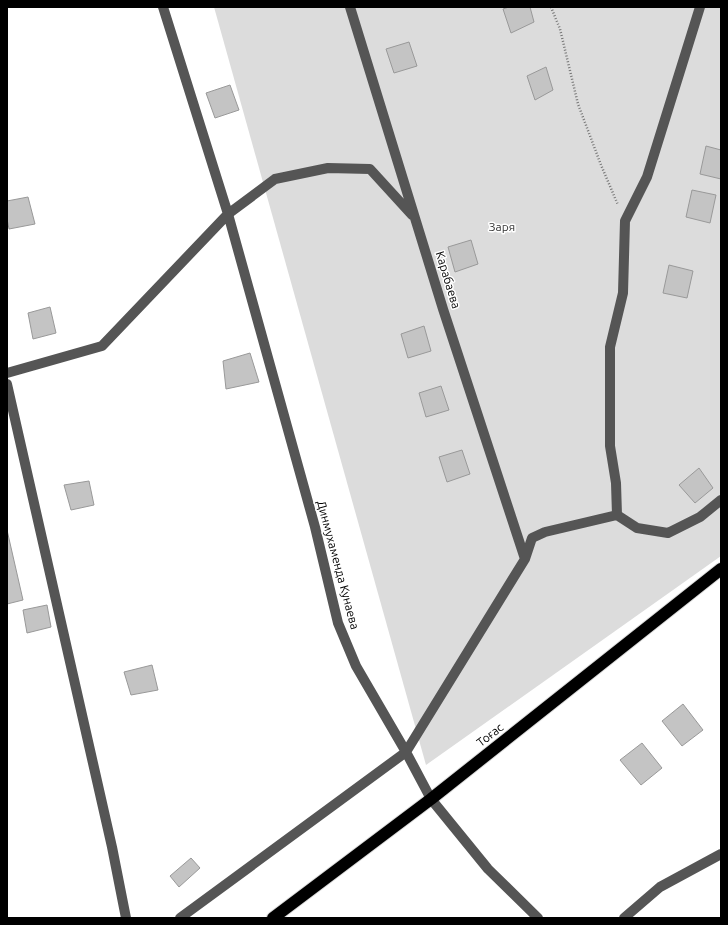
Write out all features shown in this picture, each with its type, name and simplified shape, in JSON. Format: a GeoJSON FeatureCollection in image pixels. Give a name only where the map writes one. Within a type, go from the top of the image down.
{"type":"FeatureCollection","features":[{"type":"Feature","properties":{"kind":"highway","name":"Тоғас"},"geometry":{"type":"LineString","coordinates":[[273,918],[431,799],[721,569]]}},
{"type":"Feature","properties":{"kind":"street","name":"Динмухаменда Кунаева"},"geometry":{"type":"LineString","coordinates":[[163,7],[228,214],[315,527],[338,623],[356,666],[406,752],[431,799],[488,869],[538,918]]}},
{"type":"Feature","properties":{"kind":"street","name":"Карабаева"},"geometry":{"type":"LineString","coordinates":[[350,7],[414,218],[525,559]]}},
{"type":"Feature","properties":{"kind":"street"},"geometry":{"type":"LineString","coordinates":[[617,515],[616,483],[610,446],[610,347],[623,293],[625,221],[647,177],[700,7]]}},
{"type":"Feature","properties":{"kind":"street"},"geometry":{"type":"LineString","coordinates":[[7,373],[102,346],[228,214],[276,179],[328,168],[370,169],[414,218]]}},
{"type":"Feature","properties":{"kind":"street"},"geometry":{"type":"LineString","coordinates":[[7,384],[110,840],[126,918]]}},
{"type":"Feature","properties":{"kind":"street"},"geometry":{"type":"LineString","coordinates":[[180,918],[406,752],[525,559],[532,538],[545,532],[617,515],[637,528],[668,533],[700,516],[721,500]]}},
{"type":"Feature","properties":{"kind":"street"},"geometry":{"type":"LineString","coordinates":[[624,918],[660,887],[721,854]]}},
{"type":"Feature","properties":{"kind":"path"},"geometry":{"type":"LineString","coordinates":[[551,7],[560,29],[578,104],[625,221]]}},
{"type":"Feature","properties":{"kind":"green space","name":"Заря"},"geometry":{"type":"Polygon","coordinates":[[[214,7],[721,7],[721,556],[426,765],[214,7]]]}},
{"type":"Feature","properties":{"kind":"building"},"geometry":{"type":"Polygon","coordinates":[[[509,7],[530,7],[534,22],[511,33],[503,9],[509,7]]]}},
{"type":"Feature","properties":{"kind":"building"},"geometry":{"type":"Polygon","coordinates":[[[409,42],[417,66],[394,73],[386,49],[409,42]]]}},
{"type":"Feature","properties":{"kind":"building"},"geometry":{"type":"Polygon","coordinates":[[[546,67],[553,90],[535,100],[527,76],[546,67]]]}},
{"type":"Feature","properties":{"kind":"building"},"geometry":{"type":"Polygon","coordinates":[[[230,85],[239,110],[215,118],[206,93],[230,85]]]}},
{"type":"Feature","properties":{"kind":"building"},"geometry":{"type":"Polygon","coordinates":[[[706,146],[721,150],[721,179],[700,174],[706,146]]]}},
{"type":"Feature","properties":{"kind":"building"},"geometry":{"type":"Polygon","coordinates":[[[692,190],[716,195],[710,223],[686,217],[692,190]]]}},
{"type":"Feature","properties":{"kind":"building"},"geometry":{"type":"Polygon","coordinates":[[[28,197],[35,224],[9,229],[7,219],[7,201],[28,197]]]}},
{"type":"Feature","properties":{"kind":"building"},"geometry":{"type":"Polygon","coordinates":[[[471,240],[478,264],[455,272],[448,247],[471,240]]]}},
{"type":"Feature","properties":{"kind":"building"},"geometry":{"type":"Polygon","coordinates":[[[669,265],[693,271],[687,298],[663,293],[669,265]]]}},
{"type":"Feature","properties":{"kind":"building"},"geometry":{"type":"Polygon","coordinates":[[[50,307],[56,333],[33,339],[28,313],[50,307]]]}},
{"type":"Feature","properties":{"kind":"building"},"geometry":{"type":"Polygon","coordinates":[[[424,326],[431,351],[408,358],[401,334],[424,326]]]}},
{"type":"Feature","properties":{"kind":"building"},"geometry":{"type":"Polygon","coordinates":[[[250,353],[259,382],[226,389],[223,361],[250,353]]]}},
{"type":"Feature","properties":{"kind":"building"},"geometry":{"type":"Polygon","coordinates":[[[441,386],[449,410],[426,417],[419,393],[441,386]]]}},
{"type":"Feature","properties":{"kind":"building"},"geometry":{"type":"Polygon","coordinates":[[[462,450],[470,474],[447,482],[439,457],[462,450]]]}},
{"type":"Feature","properties":{"kind":"building"},"geometry":{"type":"Polygon","coordinates":[[[699,468],[713,488],[695,503],[679,485],[699,468]]]}},
{"type":"Feature","properties":{"kind":"building"},"geometry":{"type":"Polygon","coordinates":[[[89,481],[94,505],[71,510],[64,485],[89,481]]]}},
{"type":"Feature","properties":{"kind":"building"},"geometry":{"type":"Polygon","coordinates":[[[7,530],[23,600],[7,604],[7,530]]]}},
{"type":"Feature","properties":{"kind":"building"},"geometry":{"type":"Polygon","coordinates":[[[47,605],[51,627],[27,633],[23,610],[47,605]]]}},
{"type":"Feature","properties":{"kind":"building"},"geometry":{"type":"Polygon","coordinates":[[[152,665],[158,690],[131,695],[124,672],[152,665]]]}},
{"type":"Feature","properties":{"kind":"building"},"geometry":{"type":"Polygon","coordinates":[[[683,704],[703,730],[682,746],[662,721],[683,704]]]}},
{"type":"Feature","properties":{"kind":"building"},"geometry":{"type":"Polygon","coordinates":[[[642,743],[662,768],[641,785],[620,760],[642,743]]]}},
{"type":"Feature","properties":{"kind":"building"},"geometry":{"type":"Polygon","coordinates":[[[191,858],[200,868],[179,887],[170,876],[191,858]]]}}]}
